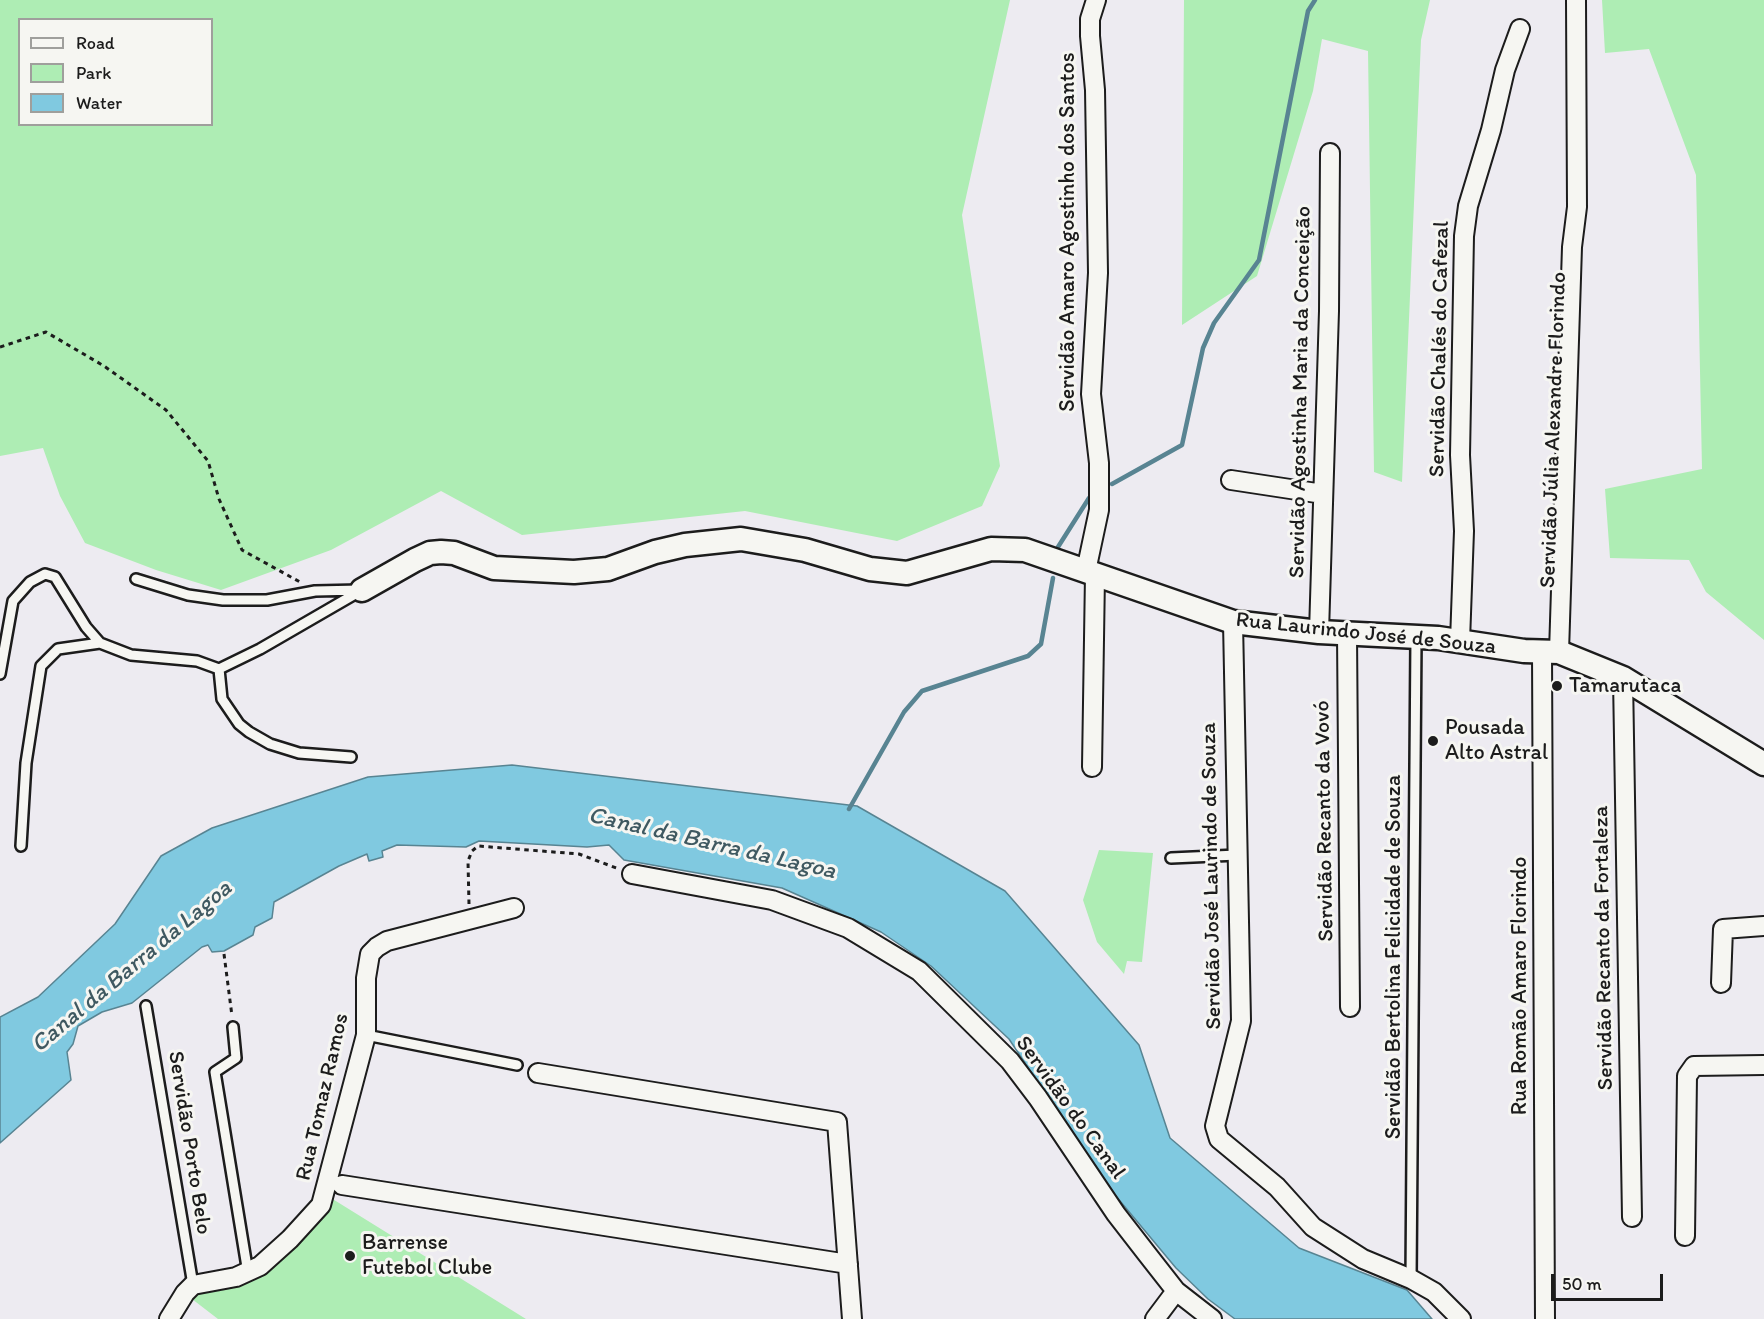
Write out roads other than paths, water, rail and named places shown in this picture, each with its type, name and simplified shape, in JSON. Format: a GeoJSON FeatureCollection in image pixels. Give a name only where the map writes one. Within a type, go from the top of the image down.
{"type":"FeatureCollection","features":[{"type":"Feature","properties":{"kind":"street","name":"Servidão Amaro Agostinho dos Santos"},"geometry":{"type":"LineString","coordinates":[[1092,767],[1091,573],[1099,510],[1098,454],[1090,394],[1098,273],[1095,90],[1090,19],[1096,0]]}},
{"type":"Feature","properties":{"kind":"street","name":"Servidão Júlia Alexandre Florindo"},"geometry":{"type":"LineString","coordinates":[[1557,654],[1572,247],[1577,207],[1576,0]]}},
{"type":"Feature","properties":{"kind":"street","name":"Servidão Chalés do Cafezal"},"geometry":{"type":"LineString","coordinates":[[1460,641],[1464,531],[1461,443],[1464,236],[1468,206],[1491,130],[1505,70],[1520,29]]}},
{"type":"Feature","properties":{"kind":"street","name":"Servidão Agostinha Maria da Conceição"},"geometry":{"type":"LineString","coordinates":[[1319,632],[1329,311],[1329,153]]}},
{"type":"Feature","properties":{"kind":"street"},"geometry":{"type":"LineString","coordinates":[[1231,480],[1323,494]]}},
{"type":"Feature","properties":{"kind":"street","name":"Rua Laurindo José de Souza"},"geometry":{"type":"LineString","coordinates":[[362,590],[430,553],[454,553],[494,568],[574,572],[608,569],[655,552],[685,545],[741,539],[805,550],[889,572],[924,570],[973,554],[1008,548],[1043,555],[1233,622],[1319,632],[1416,636],[1557,654],[1623,678],[1764,764]]}},
{"type":"Feature","properties":{"kind":"street","name":"Servidão José Laurindo de Souza"},"geometry":{"type":"LineString","coordinates":[[1233,622],[1241,1021],[1215,1126],[1219,1139],[1277,1187],[1312,1227],[1363,1259],[1411,1279]]}},
{"type":"Feature","properties":{"kind":"street","name":"Servidão Recanto da Vovó"},"geometry":{"type":"LineString","coordinates":[[1347,634],[1350,1007]]}},
{"type":"Feature","properties":{"kind":"street","name":"Rua Romão Amaro Florindo"},"geometry":{"type":"LineString","coordinates":[[1545,1319],[1557,654]]}},
{"type":"Feature","properties":{"kind":"street","name":"Servidão Recanto da Fortaleza"},"geometry":{"type":"LineString","coordinates":[[1623,678],[1632,1217]]}},
{"type":"Feature","properties":{"kind":"street","name":"Servidão do Canal"},"geometry":{"type":"LineString","coordinates":[[632,874],[772,900],[848,928],[919,971],[1010,1061],[1038,1098],[1116,1214],[1176,1290],[1212,1319]]}},
{"type":"Feature","properties":{"kind":"street","name":"Rua Tomaz Ramos"},"geometry":{"type":"LineString","coordinates":[[193,1285],[248,1273],[268,1260],[321,1205],[366,1035],[368,962],[377,947],[387,941],[514,908]]}},
{"type":"Feature","properties":{"kind":"street"},"geometry":{"type":"LineString","coordinates":[[1721,983],[1723,929],[1764,926]]}},
{"type":"Feature","properties":{"kind":"street"},"geometry":{"type":"LineString","coordinates":[[1685,1236],[1687,1076],[1694,1066],[1764,1065]]}},
{"type":"Feature","properties":{"kind":"street"},"geometry":{"type":"LineString","coordinates":[[538,1073],[837,1122],[852,1319]]}},
{"type":"Feature","properties":{"kind":"street"},"geometry":{"type":"LineString","coordinates":[[342,1185],[848,1264]]}},
{"type":"Feature","properties":{"kind":"street"},"geometry":{"type":"LineString","coordinates":[[1411,1279],[1443,1299],[1461,1319]]}},
{"type":"Feature","properties":{"kind":"street"},"geometry":{"type":"LineString","coordinates":[[169,1319],[185,1293],[193,1285]]}},
{"type":"Feature","properties":{"kind":"street"},"geometry":{"type":"LineString","coordinates":[[1155,1319],[1176,1290]]}},
{"type":"Feature","properties":{"kind":"lane"},"geometry":{"type":"LineString","coordinates":[[0,674],[12,600],[30,582],[45,574],[55,577],[86,627],[100,643],[131,655],[196,661],[219,669],[260,649],[362,590]]}},
{"type":"Feature","properties":{"kind":"lane"},"geometry":{"type":"LineString","coordinates":[[136,579],[188,595],[223,600],[267,600],[315,591],[362,590]]}},
{"type":"Feature","properties":{"kind":"lane","name":"Servidão Bertolina Felicidade de Souza"},"geometry":{"type":"LineString","coordinates":[[1411,1279],[1416,636]]}},
{"type":"Feature","properties":{"kind":"lane"},"geometry":{"type":"LineString","coordinates":[[21,846],[26,763],[41,666],[58,649],[100,643]]}},
{"type":"Feature","properties":{"kind":"lane"},"geometry":{"type":"LineString","coordinates":[[219,669],[222,699],[239,724],[249,732],[270,744],[299,753],[351,757]]}},
{"type":"Feature","properties":{"kind":"lane"},"geometry":{"type":"LineString","coordinates":[[1171,858],[1237,855]]}},
{"type":"Feature","properties":{"kind":"lane","name":"Servidão Porto Belo"},"geometry":{"type":"LineString","coordinates":[[146,1006],[193,1285]]}},
{"type":"Feature","properties":{"kind":"lane"},"geometry":{"type":"LineString","coordinates":[[233,1027],[236,1058],[217,1068],[215,1072],[248,1273]]}},
{"type":"Feature","properties":{"kind":"lane"},"geometry":{"type":"LineString","coordinates":[[366,1035],[517,1065]]}},
{"type":"Feature","properties":{"kind":"water","name":"Canal da Barra da Lagoa"},"geometry":{"type":"Polygon","coordinates":[[[512,765],[857,806],[1005,891],[1139,1045],[1170,1138],[1299,1248],[1407,1290],[1432,1319],[1235,1319],[1208,1299],[1176,1268],[1105,1183],[1009,1039],[931,966],[881,932],[782,888],[624,860],[609,845],[587,847],[479,841],[466,847],[397,845],[382,851],[383,857],[369,861],[367,854],[339,866],[274,902],[272,918],[255,927],[253,935],[224,951],[212,952],[208,945],[202,947],[132,1003],[102,1012],[78,1026],[73,1044],[67,1052],[71,1080],[0,1143],[0,1017],[38,997],[115,924],[161,856],[212,828],[368,777],[512,765]]]}},
{"type":"Feature","properties":{"kind":"waterway"},"geometry":{"type":"LineString","coordinates":[[1112,484],[1182,445],[1203,348],[1214,323],[1259,260],[1308,11],[1315,0]]}},
{"type":"Feature","properties":{"kind":"waterway"},"geometry":{"type":"LineString","coordinates":[[1058,547],[1089,498]]}},
{"type":"Feature","properties":{"kind":"waterway"},"geometry":{"type":"LineString","coordinates":[[849,809],[904,712],[922,691],[1028,656],[1041,644],[1053,578]]}},
{"type":"Feature","properties":{"kind":"place","name":"Tamarutaca"},"geometry":{"type":"Point","coordinates":[1557,686]}},
{"type":"Feature","properties":{"kind":"place","name":"Pousada Alto Astral"},"geometry":{"type":"Point","coordinates":[1433,741]}},
{"type":"Feature","properties":{"kind":"place","name":"Barrense Futebol Clube"},"geometry":{"type":"Point","coordinates":[350,1256]}}]}
